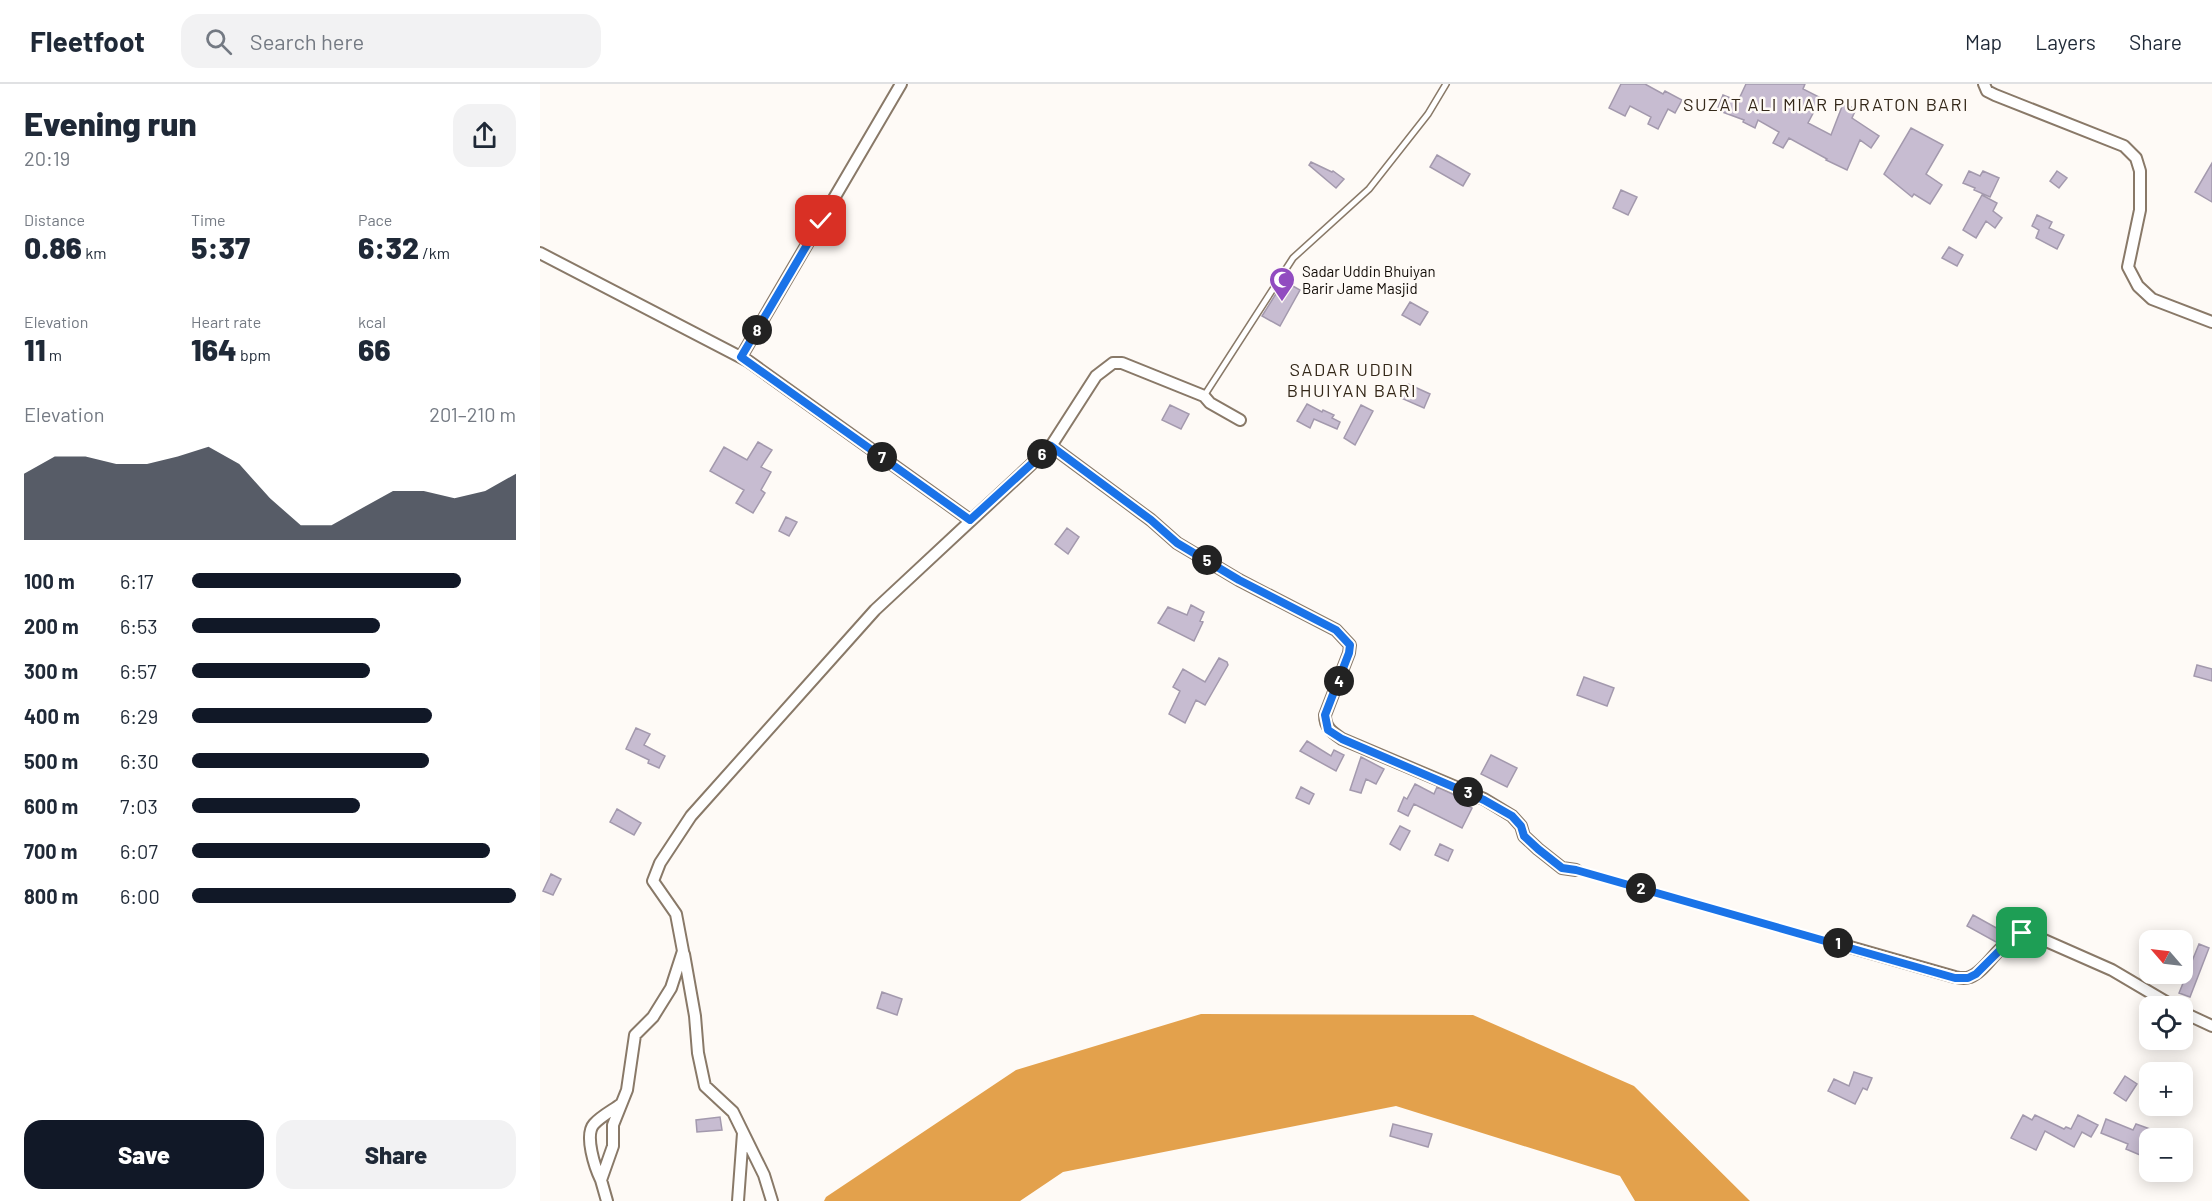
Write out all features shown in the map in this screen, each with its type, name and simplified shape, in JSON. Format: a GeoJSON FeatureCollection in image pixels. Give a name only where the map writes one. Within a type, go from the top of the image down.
{"type":"FeatureCollection","features":[{"type":"Feature","properties":{"kind":"street"},"geometry":{"type":"LineString","coordinates":[[741,357],[901,84]]}},
{"type":"Feature","properties":{"kind":"street"},"geometry":{"type":"LineString","coordinates":[[1984,84],[1988,91],[1995,95],[2124,146],[2136,158],[2140,171],[2140,210],[2128,267],[2138,286],[2152,299],[2212,322]]}},
{"type":"Feature","properties":{"kind":"street"},"geometry":{"type":"LineString","coordinates":[[540,253],[741,357],[970,520]]}},
{"type":"Feature","properties":{"kind":"street"},"geometry":{"type":"LineString","coordinates":[[772,1201],[764,1175],[733,1112],[705,1086],[676,914],[653,881],[660,863],[691,816],[875,610],[1051,446],[1096,376],[1113,363],[1122,363],[1204,396],[1210,403],[1240,420]]}},
{"type":"Feature","properties":{"kind":"street"},"geometry":{"type":"LineString","coordinates":[[1051,446],[1151,520],[1177,543],[1239,580],[1336,630],[1343,636],[1350,645],[1349,653],[1325,715],[1328,730],[1342,739],[1484,800],[1512,816],[1521,826],[1524,836],[1562,868],[1576,870]]}},
{"type":"Feature","properties":{"kind":"street"},"geometry":{"type":"LineString","coordinates":[[1850,947],[1955,978],[1968,978],[1976,974],[2009,941],[2022,933],[2028,933],[2112,970],[2157,996]]}},
{"type":"Feature","properties":{"kind":"street"},"geometry":{"type":"LineString","coordinates":[[601,1180],[613,1146],[613,1125],[627,1090],[635,1035],[653,1017],[671,988],[683,951]]}},
{"type":"Feature","properties":{"kind":"street"},"geometry":{"type":"LineString","coordinates":[[2193,1017],[2212,1026]]}},
{"type":"Feature","properties":{"kind":"street"},"geometry":{"type":"LineString","coordinates":[[607,1201],[595,1169],[589,1133],[594,1124],[622,1103]]}},
{"type":"Feature","properties":{"kind":"street"},"geometry":{"type":"LineString","coordinates":[[738,1201],[743,1133]]}},
{"type":"Feature","properties":{"kind":"lane"},"geometry":{"type":"LineString","coordinates":[[1204,396],[1293,258],[1369,189],[1428,114],[1446,84]]}},
{"type":"Feature","properties":{"kind":"lane"},"geometry":{"type":"LineString","coordinates":[[1576,870],[1850,947]]}},
{"type":"Feature","properties":{"kind":"shaded area"},"geometry":{"type":"Polygon","coordinates":[[[1201,1014],[1473,1015],[1634,1086],[1750,1201],[1635,1201],[1620,1176],[1396,1106],[1063,1172],[1020,1201],[824,1201],[826,1197],[1016,1070],[1201,1014]]]}},
{"type":"Feature","properties":{"kind":"building"},"geometry":{"type":"Polygon","coordinates":[[[1621,84],[1645,84],[1663,94],[1665,91],[1682,100],[1675,113],[1668,109],[1658,129],[1648,124],[1651,117],[1630,106],[1625,116],[1609,108],[1621,84]]]}},
{"type":"Feature","properties":{"kind":"building"},"geometry":{"type":"Polygon","coordinates":[[[1746,84],[1805,84],[1803,89],[1821,98],[1808,123],[1831,135],[1843,104],[1856,109],[1852,118],[1879,136],[1871,148],[1860,140],[1847,170],[1789,138],[1783,148],[1773,143],[1779,132],[1758,120],[1755,128],[1743,122],[1744,120],[1717,110],[1723,95],[1738,101],[1746,84]]]}},
{"type":"Feature","properties":{"kind":"building"},"geometry":{"type":"Polygon","coordinates":[[[1911,128],[1943,145],[1926,174],[1942,185],[1930,204],[1914,194],[1912,197],[1884,174],[1911,128]]]}},
{"type":"Feature","properties":{"kind":"building"},"geometry":{"type":"Polygon","coordinates":[[[1437,155],[1470,174],[1463,186],[1430,167],[1437,155]]]}},
{"type":"Feature","properties":{"kind":"building"},"geometry":{"type":"Polygon","coordinates":[[[1311,162],[1333,171],[1344,179],[1336,188],[1309,165],[1311,162]]]}},
{"type":"Feature","properties":{"kind":"building"},"geometry":{"type":"Polygon","coordinates":[[[2212,163],[2212,202],[2195,192],[2212,163]]]}},
{"type":"Feature","properties":{"kind":"building"},"geometry":{"type":"Polygon","coordinates":[[[1969,171],[1980,176],[1983,171],[1999,178],[1990,197],[1963,183],[1969,171]]]}},
{"type":"Feature","properties":{"kind":"building"},"geometry":{"type":"Polygon","coordinates":[[[2057,171],[2067,178],[2059,188],[2050,181],[2057,171]]]}},
{"type":"Feature","properties":{"kind":"building"},"geometry":{"type":"Polygon","coordinates":[[[1621,190],[1637,197],[1628,215],[1613,208],[1621,190]]]}},
{"type":"Feature","properties":{"kind":"building"},"geometry":{"type":"Polygon","coordinates":[[[1982,195],[1997,203],[1993,211],[2002,218],[1995,228],[1986,221],[1976,238],[1963,230],[1982,195]]]}},
{"type":"Feature","properties":{"kind":"building"},"geometry":{"type":"Polygon","coordinates":[[[2037,215],[2052,222],[2049,228],[2064,235],[2057,249],[2036,238],[2039,230],[2032,226],[2037,215]]]}},
{"type":"Feature","properties":{"kind":"building"},"geometry":{"type":"Polygon","coordinates":[[[1949,247],[1963,255],[1957,266],[1942,258],[1949,247]]]}},
{"type":"Feature","properties":{"kind":"building"},"geometry":{"type":"Polygon","coordinates":[[[1284,281],[1300,290],[1280,326],[1262,316],[1284,281]]]}},
{"type":"Feature","properties":{"kind":"building"},"geometry":{"type":"Polygon","coordinates":[[[1410,302],[1428,312],[1420,325],[1402,315],[1410,302]]]}},
{"type":"Feature","properties":{"kind":"building"},"geometry":{"type":"Polygon","coordinates":[[[1408,384],[1430,394],[1424,408],[1401,398],[1408,384]]]}},
{"type":"Feature","properties":{"kind":"building"},"geometry":{"type":"Polygon","coordinates":[[[1307,404],[1334,415],[1332,418],[1340,422],[1337,429],[1314,419],[1310,428],[1297,421],[1307,404]]]}},
{"type":"Feature","properties":{"kind":"building"},"geometry":{"type":"Polygon","coordinates":[[[1170,405],[1189,414],[1181,429],[1162,420],[1170,405]]]}},
{"type":"Feature","properties":{"kind":"building"},"geometry":{"type":"Polygon","coordinates":[[[1361,405],[1373,411],[1355,445],[1344,438],[1361,405]]]}},
{"type":"Feature","properties":{"kind":"building"},"geometry":{"type":"Polygon","coordinates":[[[758,442],[772,450],[761,467],[771,472],[761,490],[765,493],[753,513],[736,503],[744,490],[710,471],[724,447],[747,460],[758,442]]]}},
{"type":"Feature","properties":{"kind":"building"},"geometry":{"type":"Polygon","coordinates":[[[786,517],[797,522],[789,536],[779,531],[786,517]]]}},
{"type":"Feature","properties":{"kind":"building"},"geometry":{"type":"Polygon","coordinates":[[[1067,528],[1079,537],[1068,554],[1055,544],[1067,528]]]}},
{"type":"Feature","properties":{"kind":"building"},"geometry":{"type":"Polygon","coordinates":[[[1191,605],[1204,612],[1200,621],[1203,622],[1194,641],[1158,623],[1168,607],[1187,615],[1191,605]]]}},
{"type":"Feature","properties":{"kind":"building"},"geometry":{"type":"Polygon","coordinates":[[[1219,658],[1228,665],[1205,705],[1196,700],[1185,723],[1169,714],[1180,691],[1173,687],[1183,669],[1205,682],[1219,658]]]}},
{"type":"Feature","properties":{"kind":"building"},"geometry":{"type":"Polygon","coordinates":[[[2197,665],[2212,669],[2212,681],[2194,676],[2197,665]]]}},
{"type":"Feature","properties":{"kind":"building"},"geometry":{"type":"Polygon","coordinates":[[[1584,677],[1614,688],[1607,706],[1577,695],[1584,677]]]}},
{"type":"Feature","properties":{"kind":"building"},"geometry":{"type":"Polygon","coordinates":[[[636,728],[650,734],[644,745],[665,756],[659,768],[648,763],[649,760],[626,749],[636,728]]]}},
{"type":"Feature","properties":{"kind":"building"},"geometry":{"type":"Polygon","coordinates":[[[1307,741],[1331,756],[1334,750],[1344,755],[1336,771],[1300,751],[1307,741]]]}},
{"type":"Feature","properties":{"kind":"building"},"geometry":{"type":"Polygon","coordinates":[[[1491,755],[1517,768],[1507,787],[1481,774],[1491,755]]]}},
{"type":"Feature","properties":{"kind":"building"},"geometry":{"type":"Polygon","coordinates":[[[1361,757],[1384,769],[1376,784],[1366,779],[1361,793],[1350,790],[1361,757]]]}},
{"type":"Feature","properties":{"kind":"building"},"geometry":{"type":"Polygon","coordinates":[[[1415,784],[1434,794],[1437,787],[1459,797],[1457,801],[1472,808],[1462,828],[1414,804],[1408,816],[1398,811],[1404,797],[1407,799],[1415,784]]]}},
{"type":"Feature","properties":{"kind":"building"},"geometry":{"type":"Polygon","coordinates":[[[1301,787],[1314,794],[1309,804],[1296,798],[1301,787]]]}},
{"type":"Feature","properties":{"kind":"building"},"geometry":{"type":"Polygon","coordinates":[[[617,809],[641,823],[634,835],[610,822],[617,809]]]}},
{"type":"Feature","properties":{"kind":"building"},"geometry":{"type":"Polygon","coordinates":[[[1400,826],[1410,831],[1400,850],[1390,844],[1400,826]]]}},
{"type":"Feature","properties":{"kind":"building"},"geometry":{"type":"Polygon","coordinates":[[[1440,844],[1453,850],[1448,861],[1435,855],[1440,844]]]}},
{"type":"Feature","properties":{"kind":"building"},"geometry":{"type":"Polygon","coordinates":[[[551,874],[561,879],[553,895],[543,891],[551,874]]]}},
{"type":"Feature","properties":{"kind":"building"},"geometry":{"type":"Polygon","coordinates":[[[1973,915],[2002,931],[1996,942],[1967,926],[1973,915]]]}},
{"type":"Feature","properties":{"kind":"building"},"geometry":{"type":"Polygon","coordinates":[[[2199,944],[2209,948],[2190,996],[2187,996],[2179,993],[2183,984],[2193,984],[2193,959],[2199,944]]]}},
{"type":"Feature","properties":{"kind":"building"},"geometry":{"type":"Polygon","coordinates":[[[882,992],[902,999],[897,1015],[877,1008],[882,992]]]}},
{"type":"Feature","properties":{"kind":"building"},"geometry":{"type":"Polygon","coordinates":[[[1854,1072],[1872,1078],[1867,1090],[1863,1088],[1855,1104],[1828,1091],[1834,1079],[1849,1086],[1854,1072]]]}},
{"type":"Feature","properties":{"kind":"building"},"geometry":{"type":"Polygon","coordinates":[[[2125,1076],[2137,1084],[2126,1101],[2114,1093],[2125,1076]]]}},
{"type":"Feature","properties":{"kind":"building"},"geometry":{"type":"Polygon","coordinates":[[[2023,1115],[2032,1120],[2035,1115],[2064,1129],[2066,1127],[2071,1129],[2078,1115],[2098,1125],[2091,1137],[2082,1132],[2074,1147],[2045,1131],[2036,1150],[2011,1138],[2023,1115]]]}},
{"type":"Feature","properties":{"kind":"building"},"geometry":{"type":"Polygon","coordinates":[[[720,1117],[722,1130],[697,1132],[696,1120],[720,1117]]]}},
{"type":"Feature","properties":{"kind":"building"},"geometry":{"type":"Polygon","coordinates":[[[2106,1119],[2133,1130],[2136,1124],[2147,1128],[2139,1128],[2139,1155],[2126,1149],[2128,1144],[2101,1133],[2106,1119]]]}},
{"type":"Feature","properties":{"kind":"building"},"geometry":{"type":"Polygon","coordinates":[[[1393,1124],[1432,1134],[1428,1147],[1390,1136],[1393,1124]]]}},
{"type":"Feature","properties":{"kind":"place","name":"Sadar Uddin Bhuiyan Barir Jame Masjid"},"geometry":{"type":"Point","coordinates":[1282,303]}},
{"type":"Feature","properties":{"kind":"district","name":"SUZAT ALI MIAR PURATON BARI"},"geometry":{"type":"Point","coordinates":[1826,104]}},
{"type":"Feature","properties":{"kind":"district","name":"SADAR UDDIN BHUIYAN BARI"},"geometry":{"type":"Point","coordinates":[1352,379]}},
{"type":"Feature","properties":{"kind":"route"},"geometry":{"type":"LineString","coordinates":[[821,221],[741,357],[970,520],[1051,446],[1151,520],[1177,543],[1239,580],[1336,630],[1343,636],[1350,645],[1349,653],[1325,715],[1328,730],[1342,739],[1384,755],[1484,800],[1512,816],[1521,826],[1524,836],[1562,868],[1576,870],[1955,978],[1968,978],[1976,974],[2009,941],[2022,933]]}}]}
